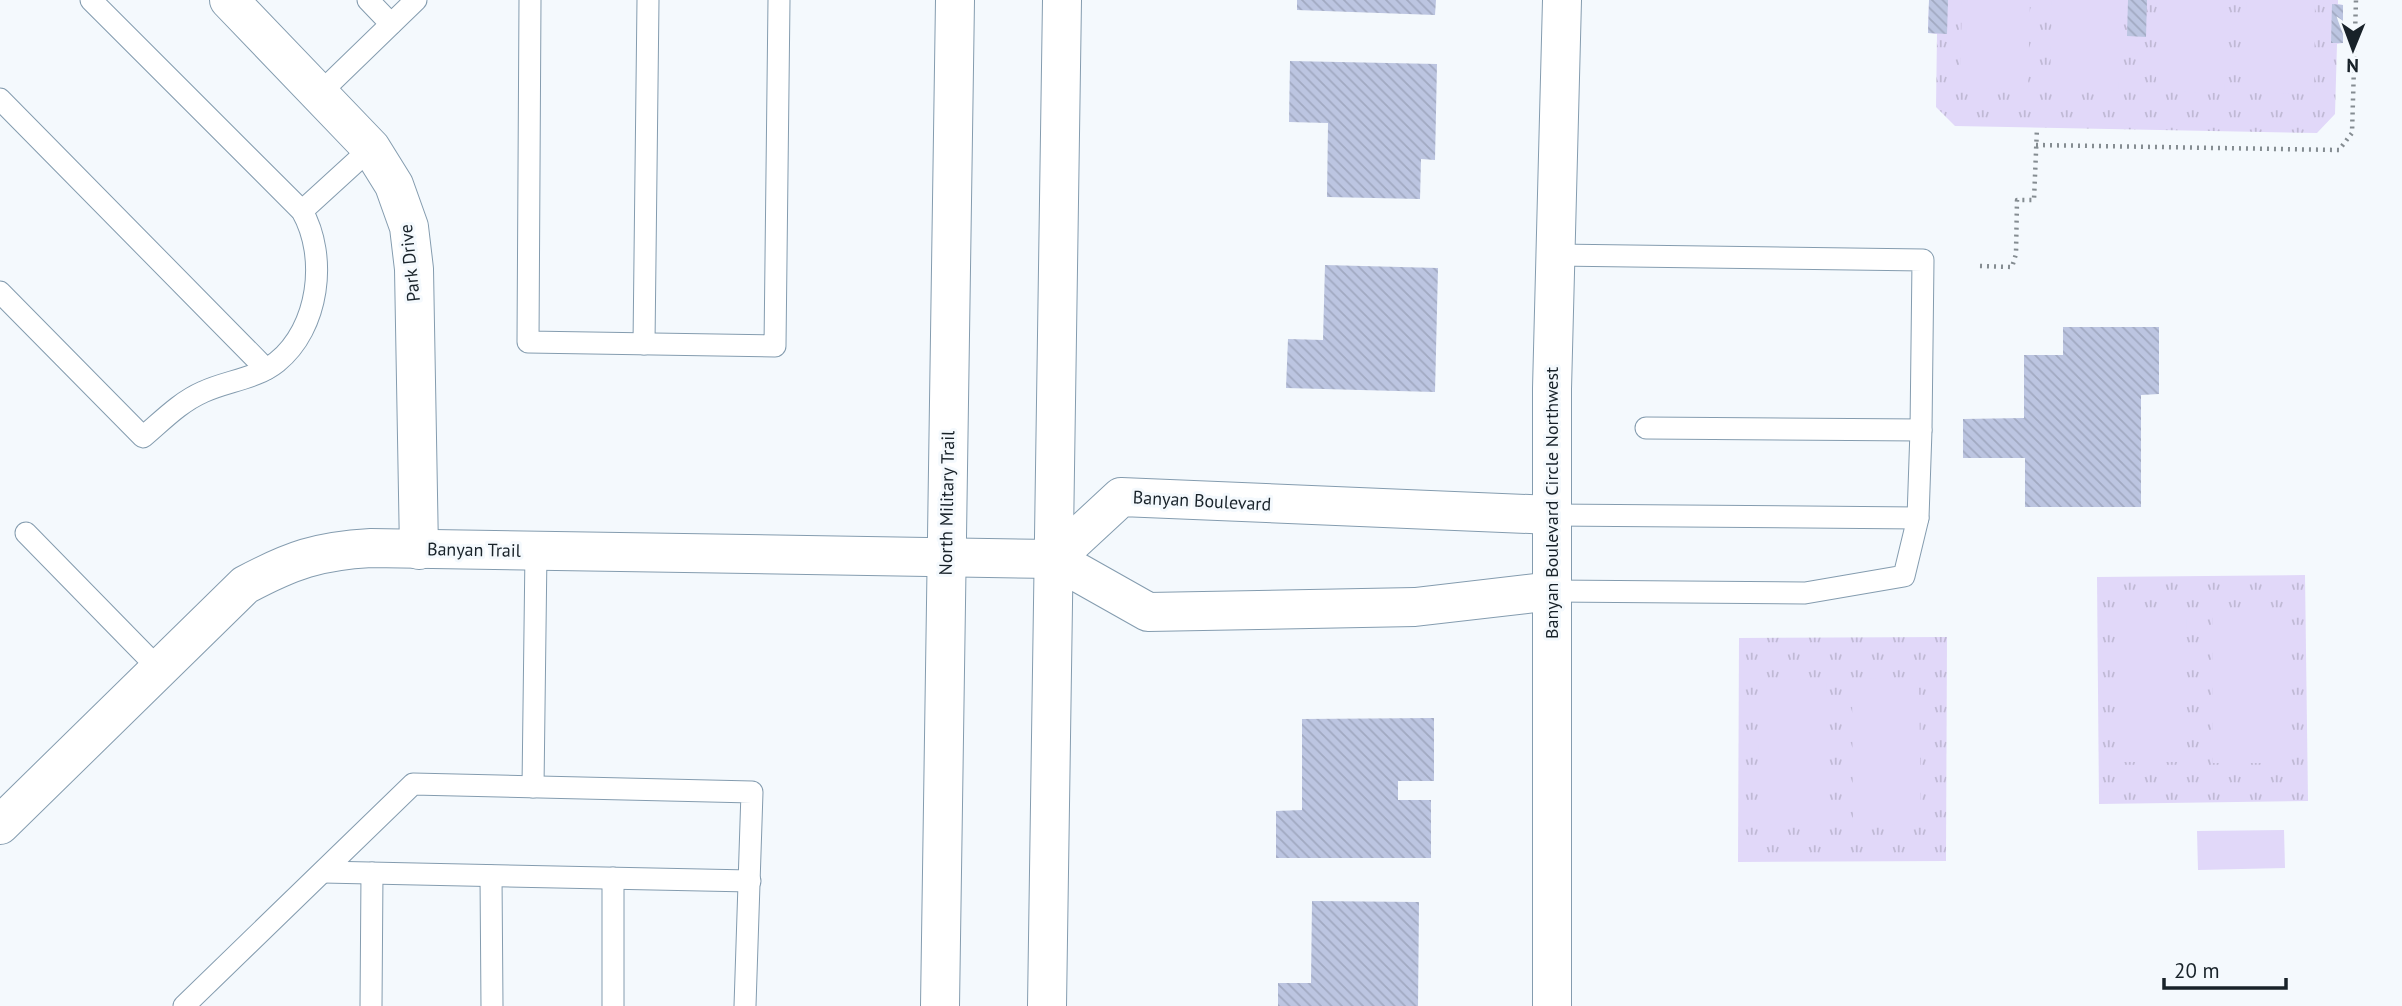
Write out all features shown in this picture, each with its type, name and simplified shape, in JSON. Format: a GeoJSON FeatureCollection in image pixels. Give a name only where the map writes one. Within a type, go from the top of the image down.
{"type":"FeatureCollection","features":[{"type":"Feature","properties":{"kind":"street","name":"Park Drive"},"geometry":{"type":"LineString","coordinates":[[229,0],[371,148],[394,185],[409,227],[414,270],[419,550]]}},
{"type":"Feature","properties":{"kind":"street","name":"North Military Trail"},"geometry":{"type":"LineString","coordinates":[[940,1006],[954,0]]}},
{"type":"Feature","properties":{"kind":"street"},"geometry":{"type":"LineString","coordinates":[[1047,1006],[1062,0]]}},
{"type":"Feature","properties":{"kind":"street","name":"Banyan Boulevard Circle Northwest"},"geometry":{"type":"LineString","coordinates":[[1552,1006],[1552,515],[1562,0]]}},
{"type":"Feature","properties":{"kind":"street","name":"Banyan Boulevard"},"geometry":{"type":"LineString","coordinates":[[1054,559],[1121,497],[1552,515]]}},
{"type":"Feature","properties":{"kind":"street","name":"Banyan Trail"},"geometry":{"type":"LineString","coordinates":[[0,825],[245,585],[284,564],[327,551],[536,551],[1054,559]]}},
{"type":"Feature","properties":{"kind":"street"},"geometry":{"type":"LineString","coordinates":[[1054,559],[1148,612],[1415,607],[1552,591]]}},
{"type":"Feature","properties":{"kind":"lane"},"geometry":{"type":"LineString","coordinates":[[0,292],[143,437],[179,406],[202,392],[266,369],[291,349],[313,301],[317,254],[314,232],[302,211],[91,0]]}},
{"type":"Feature","properties":{"kind":"lane"},"geometry":{"type":"LineString","coordinates":[[368,0],[391,24]]}},
{"type":"Feature","properties":{"kind":"lane"},"geometry":{"type":"LineString","coordinates":[[319,94],[416,0]]}},
{"type":"Feature","properties":{"kind":"lane"},"geometry":{"type":"LineString","coordinates":[[530,0],[528,342],[775,346],[779,0]]}},
{"type":"Feature","properties":{"kind":"lane"},"geometry":{"type":"LineString","coordinates":[[644,344],[648,0]]}},
{"type":"Feature","properties":{"kind":"lane"},"geometry":{"type":"LineString","coordinates":[[0,99],[266,369]]}},
{"type":"Feature","properties":{"kind":"lane"},"geometry":{"type":"LineString","coordinates":[[302,211],[371,148]]}},
{"type":"Feature","properties":{"kind":"lane"},"geometry":{"type":"LineString","coordinates":[[1552,591],[1805,593],[1904,576],[1918,518],[1921,430],[1923,260],[1556,254]]}},
{"type":"Feature","properties":{"kind":"lane"},"geometry":{"type":"LineString","coordinates":[[1646,428],[1921,430]]}},
{"type":"Feature","properties":{"kind":"lane"},"geometry":{"type":"LineString","coordinates":[[1552,515],[1918,518]]}},
{"type":"Feature","properties":{"kind":"lane"},"geometry":{"type":"LineString","coordinates":[[26,533],[159,669]]}},
{"type":"Feature","properties":{"kind":"lane"},"geometry":{"type":"LineString","coordinates":[[533,787],[536,551]]}},
{"type":"Feature","properties":{"kind":"lane"},"geometry":{"type":"LineString","coordinates":[[184,1006],[414,784],[752,792],[745,1006]]}},
{"type":"Feature","properties":{"kind":"lane"},"geometry":{"type":"LineString","coordinates":[[323,872],[750,881]]}},
{"type":"Feature","properties":{"kind":"lane"},"geometry":{"type":"LineString","coordinates":[[371,1006],[373,873]]}},
{"type":"Feature","properties":{"kind":"lane"},"geometry":{"type":"LineString","coordinates":[[491,876],[492,1006]]}},
{"type":"Feature","properties":{"kind":"lane"},"geometry":{"type":"LineString","coordinates":[[613,878],[613,1006]]}},
{"type":"Feature","properties":{"kind":"path"},"geometry":{"type":"LineString","coordinates":[[2036,145],[2339,150],[2352,133],[2356,0]]}},
{"type":"Feature","properties":{"kind":"path"},"geometry":{"type":"LineString","coordinates":[[1980,266],[2012,267],[2016,254],[2017,200],[2034,200],[2037,128]]}},
{"type":"Feature","properties":{"kind":"green space"},"geometry":{"type":"Polygon","coordinates":[[[1929,0],[2338,0],[2338,4],[2343,5],[2343,43],[2337,44],[2335,114],[2317,133],[1955,126],[1936,107],[1937,34],[1928,33],[1929,0]]]}},
{"type":"Feature","properties":{"kind":"green space"},"geometry":{"type":"Polygon","coordinates":[[[1962,0],[2030,0],[2028,89],[1960,88],[1962,0]]]}},
{"type":"Feature","properties":{"kind":"green space"},"geometry":{"type":"Polygon","coordinates":[[[2052,0],[2119,0],[2118,91],[2050,90],[2052,0]]]}},
{"type":"Feature","properties":{"kind":"green space"},"geometry":{"type":"Polygon","coordinates":[[[2157,0],[2225,0],[2224,93],[2156,91],[2157,0]]]}},
{"type":"Feature","properties":{"kind":"green space"},"geometry":{"type":"Polygon","coordinates":[[[2247,0],[2315,0],[2314,94],[2246,93],[2247,0]]]}},
{"type":"Feature","properties":{"kind":"green space"},"geometry":{"type":"Polygon","coordinates":[[[2305,575],[2308,801],[2099,804],[2097,577],[2305,575]]]}},
{"type":"Feature","properties":{"kind":"green space"},"geometry":{"type":"Polygon","coordinates":[[[2117,615],[2186,615],[2187,762],[2117,762],[2117,615]]]}},
{"type":"Feature","properties":{"kind":"green space"},"geometry":{"type":"Polygon","coordinates":[[[2213,616],[2283,616],[2283,763],[2213,763],[2213,616]]]}},
{"type":"Feature","properties":{"kind":"green space"},"geometry":{"type":"Polygon","coordinates":[[[1947,637],[1946,861],[1738,862],[1739,638],[1947,637]]]}},
{"type":"Feature","properties":{"kind":"green space"},"geometry":{"type":"Polygon","coordinates":[[[1919,678],[1921,824],[1853,825],[1852,679],[1919,678]]]}},
{"type":"Feature","properties":{"kind":"green space"},"geometry":{"type":"Polygon","coordinates":[[[1826,679],[1827,824],[1760,825],[1758,680],[1826,679]]]}},
{"type":"Feature","properties":{"kind":"green space"},"geometry":{"type":"Polygon","coordinates":[[[2284,830],[2285,868],[2198,870],[2197,831],[2284,830]]]}},
{"type":"Feature","properties":{"kind":"building"},"geometry":{"type":"Polygon","coordinates":[[[1297,0],[1436,0],[1435,15],[1297,10],[1297,0]]]}},
{"type":"Feature","properties":{"kind":"building"},"geometry":{"type":"Polygon","coordinates":[[[1929,0],[1948,0],[1947,34],[1928,33],[1929,0]]]}},
{"type":"Feature","properties":{"kind":"building"},"geometry":{"type":"Polygon","coordinates":[[[2128,0],[2147,0],[2146,37],[2127,36],[2128,0]]]}},
{"type":"Feature","properties":{"kind":"building"},"geometry":{"type":"Polygon","coordinates":[[[2332,4],[2343,5],[2343,43],[2331,43],[2332,4]]]}},
{"type":"Feature","properties":{"kind":"building"},"geometry":{"type":"Polygon","coordinates":[[[1290,61],[1437,64],[1435,160],[1421,159],[1420,199],[1327,197],[1328,123],[1289,122],[1290,61]]]}},
{"type":"Feature","properties":{"kind":"building"},"geometry":{"type":"Polygon","coordinates":[[[1325,265],[1438,268],[1435,392],[1286,388],[1288,339],[1323,340],[1325,265]]]}},
{"type":"Feature","properties":{"kind":"building"},"geometry":{"type":"Polygon","coordinates":[[[2063,327],[2159,327],[2159,394],[2141,395],[2141,507],[2025,507],[2025,458],[1963,458],[1963,419],[2024,418],[2024,355],[2063,355],[2063,327]]]}},
{"type":"Feature","properties":{"kind":"building"},"geometry":{"type":"Polygon","coordinates":[[[1434,718],[1434,781],[1398,781],[1398,800],[1431,800],[1431,858],[1276,858],[1276,811],[1302,810],[1302,719],[1434,718]]]}},
{"type":"Feature","properties":{"kind":"building"},"geometry":{"type":"Polygon","coordinates":[[[1312,901],[1419,902],[1418,1006],[1278,1006],[1278,983],[1311,983],[1312,901]]]}}]}
